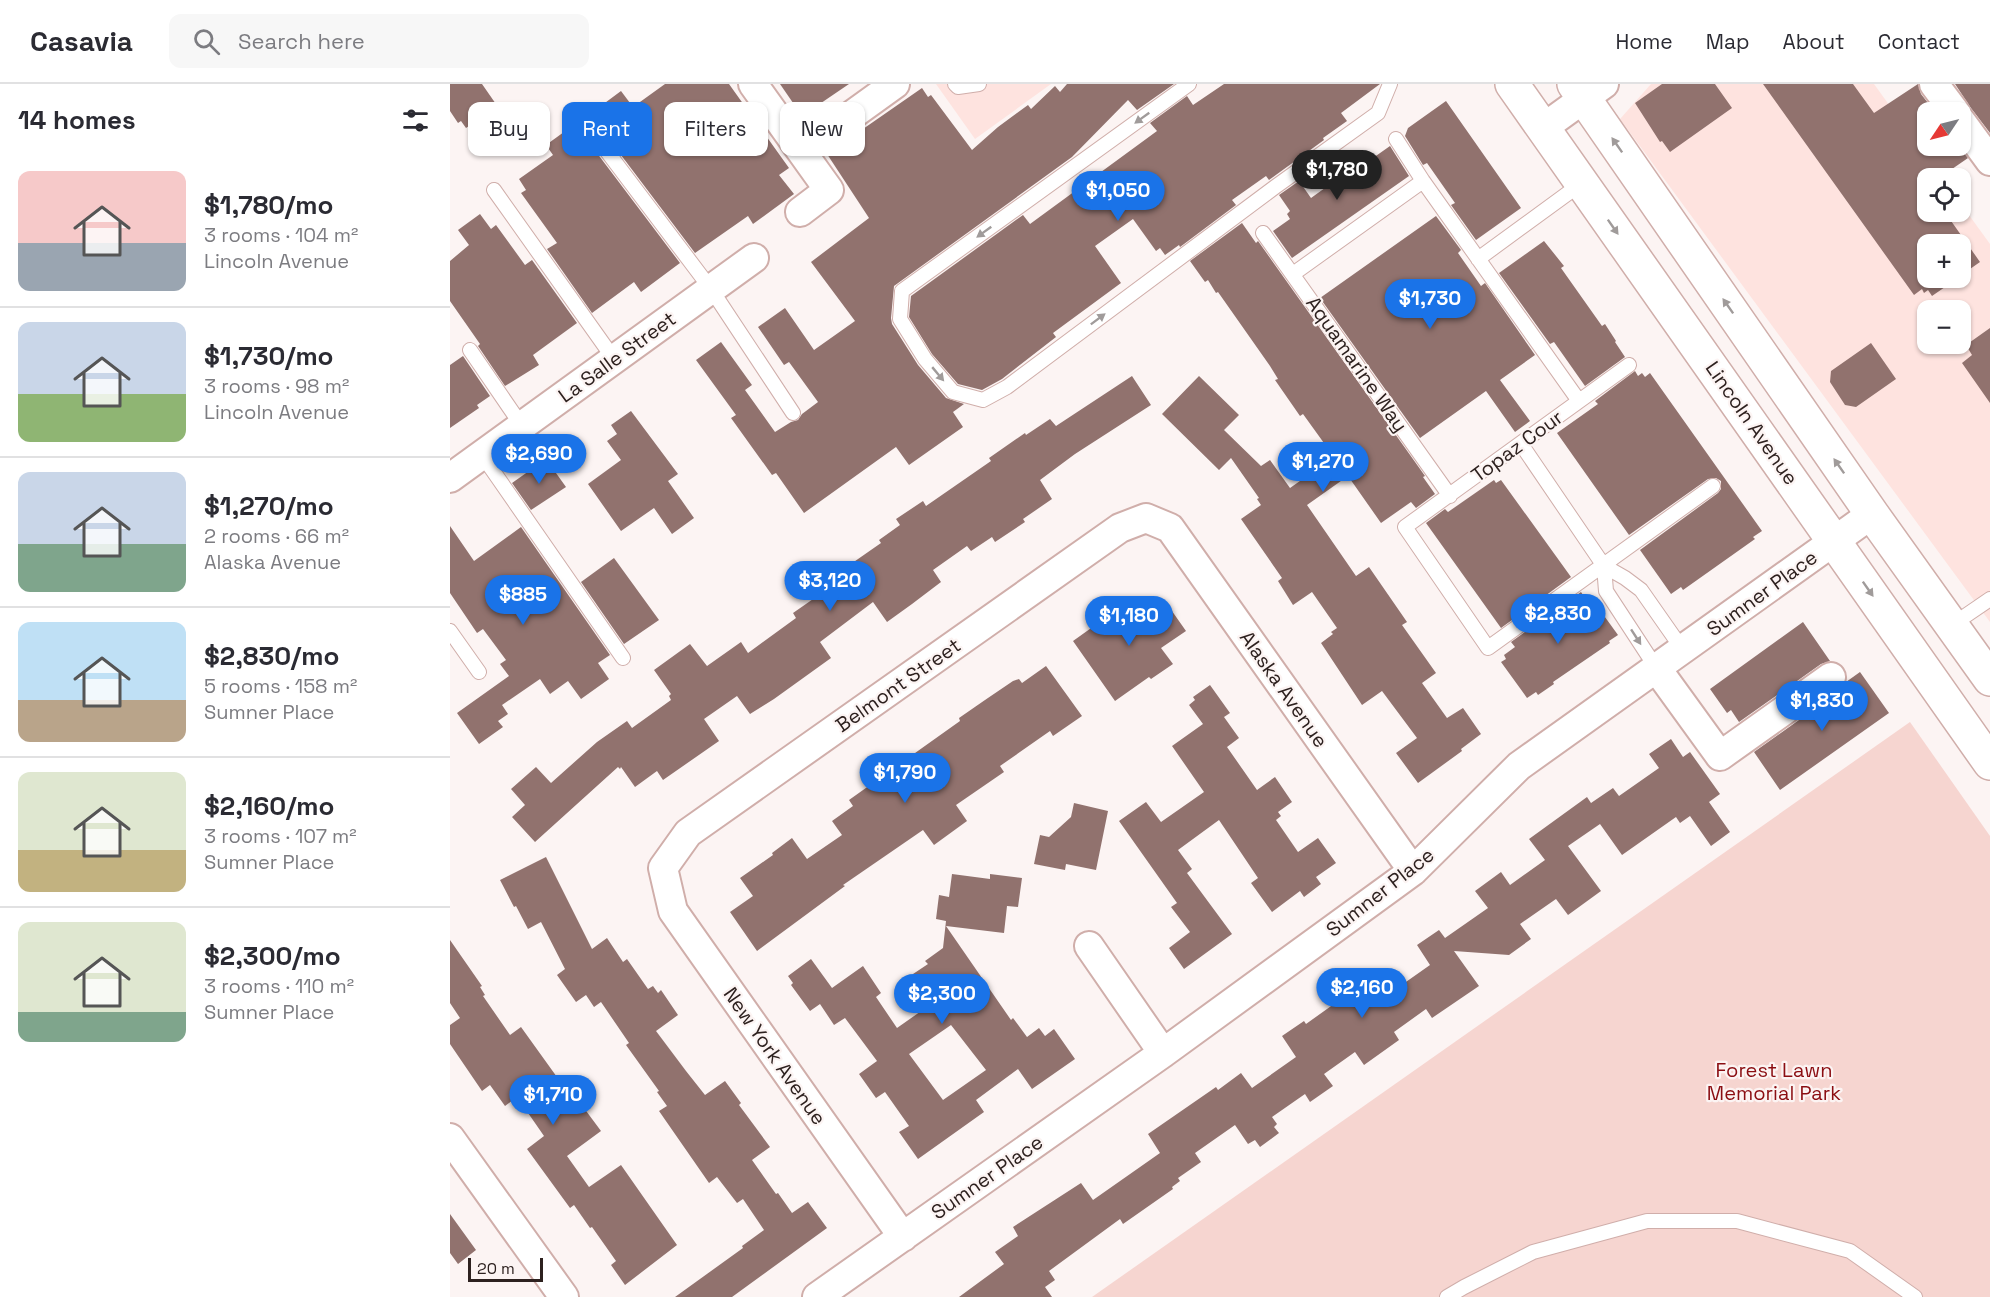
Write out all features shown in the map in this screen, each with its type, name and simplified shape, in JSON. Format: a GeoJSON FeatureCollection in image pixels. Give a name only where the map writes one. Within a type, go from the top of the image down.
{"type":"FeatureCollection","features":[{"type":"Feature","properties":{"kind":"main road","name":"Lincoln Avenue"},"geometry":{"type":"LineString","coordinates":[[1512,84],[1990,763]]}},
{"type":"Feature","properties":{"kind":"main road"},"geometry":{"type":"LineString","coordinates":[[1587,89],[1872,514],[1990,679]]}},
{"type":"Feature","properties":{"kind":"street"},"geometry":{"type":"LineString","coordinates":[[753,84],[780,121]]}},
{"type":"Feature","properties":{"kind":"street"},"geometry":{"type":"LineString","coordinates":[[865,106],[895,84]]}},
{"type":"Feature","properties":{"kind":"street"},"geometry":{"type":"LineString","coordinates":[[1934,84],[1948,102]]}},
{"type":"Feature","properties":{"kind":"street"},"geometry":{"type":"LineString","coordinates":[[1543,128],[1587,89]]}},
{"type":"Feature","properties":{"kind":"street"},"geometry":{"type":"LineString","coordinates":[[1971,135],[1990,161]]}},
{"type":"Feature","properties":{"kind":"street"},"geometry":{"type":"LineString","coordinates":[[800,212],[829,190],[805,156]]}},
{"type":"Feature","properties":{"kind":"street","name":"La Salle Street"},"geometry":{"type":"LineString","coordinates":[[450,478],[754,258]]}},
{"type":"Feature","properties":{"kind":"street","name":"Sumner Place"},"geometry":{"type":"LineString","coordinates":[[817,1297],[1163,1053],[1413,872],[1519,766],[1872,514]]}},
{"type":"Feature","properties":{"kind":"street","name":"Belmont Street"},"geometry":{"type":"LineString","coordinates":[[663,868],[688,833],[1120,528],[1146,518]]}},
{"type":"Feature","properties":{"kind":"street","name":"Alaska Avenue"},"geometry":{"type":"LineString","coordinates":[[1146,518],[1170,528],[1413,872]]}},
{"type":"Feature","properties":{"kind":"street"},"geometry":{"type":"LineString","coordinates":[[1657,669],[1720,756],[1831,677]]}},
{"type":"Feature","properties":{"kind":"street","name":"New York Avenue"},"geometry":{"type":"LineString","coordinates":[[663,868],[673,911],[903,1237]]}},
{"type":"Feature","properties":{"kind":"street"},"geometry":{"type":"LineString","coordinates":[[1089,946],[1163,1053]]}},
{"type":"Feature","properties":{"kind":"street"},"geometry":{"type":"LineString","coordinates":[[450,1138],[564,1297]]}},
{"type":"Feature","properties":{"kind":"lane"},"geometry":{"type":"LineString","coordinates":[[956,84],[957,87],[979,84]]}},
{"type":"Feature","properties":{"kind":"lane"},"geometry":{"type":"LineString","coordinates":[[1189,84],[903,291],[900,319],[926,359],[953,393],[983,400],[1007,387],[1378,113],[1390,84]]}},
{"type":"Feature","properties":{"kind":"lane"},"geometry":{"type":"LineString","coordinates":[[1396,139],[1423,181],[1579,401]]}},
{"type":"Feature","properties":{"kind":"lane"},"geometry":{"type":"LineString","coordinates":[[610,156],[711,289],[793,413]]}},
{"type":"Feature","properties":{"kind":"lane"},"geometry":{"type":"LineString","coordinates":[[1293,274],[1423,181]]}},
{"type":"Feature","properties":{"kind":"lane"},"geometry":{"type":"LineString","coordinates":[[1478,259],[1582,183]]}},
{"type":"Feature","properties":{"kind":"lane"},"geometry":{"type":"LineString","coordinates":[[494,190],[615,359]]}},
{"type":"Feature","properties":{"kind":"lane","name":"Aquamarine Way"},"geometry":{"type":"LineString","coordinates":[[1263,232],[1450,495]]}},
{"type":"Feature","properties":{"kind":"lane"},"geometry":{"type":"LineString","coordinates":[[470,350],[522,426]]}},
{"type":"Feature","properties":{"kind":"lane","name":"Topaz Cour"},"geometry":{"type":"LineString","coordinates":[[1604,566],[1488,648],[1405,527],[1629,365]]}},
{"type":"Feature","properties":{"kind":"lane"},"geometry":{"type":"LineString","coordinates":[[1521,444],[1604,566],[1641,590],[1683,650]]}},
{"type":"Feature","properties":{"kind":"lane"},"geometry":{"type":"LineString","coordinates":[[482,455],[623,658]]}},
{"type":"Feature","properties":{"kind":"lane"},"geometry":{"type":"LineString","coordinates":[[1604,566],[1713,486]]}},
{"type":"Feature","properties":{"kind":"lane"},"geometry":{"type":"LineString","coordinates":[[1604,566],[1606,591],[1657,669]]}},
{"type":"Feature","properties":{"kind":"lane"},"geometry":{"type":"LineString","coordinates":[[1952,626],[1990,599]]}},
{"type":"Feature","properties":{"kind":"lane"},"geometry":{"type":"LineString","coordinates":[[450,631],[479,672]]}},
{"type":"Feature","properties":{"kind":"lane"},"geometry":{"type":"LineString","coordinates":[[1447,1297],[1533,1252],[1647,1221],[1737,1221],[1850,1251],[1915,1297]]}},
{"type":"Feature","properties":{"kind":"shaded area"},"geometry":{"type":"Polygon","coordinates":[[[936,84],[1051,84],[975,139],[936,84]]]}},
{"type":"Feature","properties":{"kind":"shaded area"},"geometry":{"type":"Polygon","coordinates":[[[1651,84],[1874,84],[1917,143],[1917,156],[1926,156],[1935,168],[1917,168],[1917,222],[1971,222],[1971,218],[1990,244],[1990,622],[1620,119],[1651,84]]]}},
{"type":"Feature","properties":{"kind":"green space","name":"Forest Lawn Memorial Park"},"geometry":{"type":"Polygon","coordinates":[[[1910,722],[1990,836],[1990,1297],[1092,1297],[1910,722]]]}},
{"type":"Feature","properties":{"kind":"building"},"geometry":{"type":"Polygon","coordinates":[[[450,84],[482,84],[495,102],[468,102],[468,127],[466,128],[461,121],[458,123],[450,111],[450,84]]]}},
{"type":"Feature","properties":{"kind":"building"},"geometry":{"type":"Polygon","coordinates":[[[665,84],[729,84],[742,102],[664,102],[664,156],[768,156],[768,139],[789,168],[779,175],[794,194],[753,224],[748,216],[695,253],[622,156],[652,156],[652,102],[640,102],[665,84]]]}},
{"type":"Feature","properties":{"kind":"building"},"geometry":{"type":"Polygon","coordinates":[[[780,84],[849,84],[823,102],[792,102],[780,84]]]}},
{"type":"Feature","properties":{"kind":"building"},"geometry":{"type":"Polygon","coordinates":[[[1067,84],[1174,84],[1137,110],[1128,100],[1072,157],[894,286],[892,324],[918,365],[946,398],[964,404],[953,412],[963,427],[909,465],[896,447],[804,513],[776,473],[772,475],[731,418],[736,415],[696,360],[721,342],[752,385],[745,390],[775,432],[798,420],[818,402],[789,362],[784,365],[758,327],[785,308],[814,350],[855,321],[811,262],[869,218],[828,156],[865,156],[865,128],[922,88],[928,97],[931,95],[972,150],[1028,105],[1031,109],[1055,86],[1060,92],[1067,84]]]}},
{"type":"Feature","properties":{"kind":"building"},"geometry":{"type":"Polygon","coordinates":[[[1224,84],[1380,84],[1341,113],[1347,121],[1323,138],[1324,140],[1269,180],[1266,176],[1232,200],[1236,205],[1180,247],[1179,245],[1165,255],[1160,248],[1156,251],[1133,219],[1095,246],[1121,283],[1053,333],[1056,337],[1002,379],[982,390],[958,384],[932,354],[909,317],[911,296],[1023,215],[1030,224],[1157,131],[1150,123],[1187,96],[1193,105],[1224,84]]]}},
{"type":"Feature","properties":{"kind":"building"},"geometry":{"type":"Polygon","coordinates":[[[1662,84],[1715,84],[1732,108],[1670,152],[1662,141],[1660,142],[1635,103],[1662,84]]]}},
{"type":"Feature","properties":{"kind":"building"},"geometry":{"type":"Polygon","coordinates":[[[1763,84],[1853,84],[1874,113],[1918,84],[1921,94],[1927,102],[1917,102],[1917,156],[1966,156],[1968,158],[1954,168],[1917,168],[1917,222],[1952,222],[1960,234],[1917,234],[1917,288],[1944,288],[1932,296],[1928,290],[1924,293],[1922,289],[1914,295],[1763,84]]]}},
{"type":"Feature","properties":{"kind":"building"},"geometry":{"type":"Polygon","coordinates":[[[1955,84],[1990,84],[1990,133],[1971,108],[1971,102],[1967,102],[1955,84]]]}},
{"type":"Feature","properties":{"kind":"building"},"geometry":{"type":"Polygon","coordinates":[[[621,91],[629,102],[606,102],[621,91]]]}},
{"type":"Feature","properties":{"kind":"building"},"geometry":{"type":"Polygon","coordinates":[[[1446,101],[1521,208],[1476,240],[1451,205],[1455,203],[1427,163],[1423,165],[1405,136],[1408,128],[1446,101]]]}},
{"type":"Feature","properties":{"kind":"building"},"geometry":{"type":"Polygon","coordinates":[[[562,133],[562,156],[599,156],[680,263],[641,292],[634,282],[592,313],[547,249],[557,243],[521,193],[526,190],[519,179],[553,155],[550,151],[550,142],[562,133]]]}},
{"type":"Feature","properties":{"kind":"building"},"geometry":{"type":"Polygon","coordinates":[[[1390,146],[1409,176],[1292,258],[1273,231],[1290,219],[1287,214],[1290,211],[1279,195],[1299,181],[1311,198],[1371,155],[1373,158],[1390,146]]]}},
{"type":"Feature","properties":{"kind":"building"},"geometry":{"type":"Polygon","coordinates":[[[480,214],[491,229],[496,225],[525,265],[532,260],[577,323],[533,355],[539,365],[505,386],[478,346],[480,344],[450,301],[450,261],[469,245],[458,230],[480,214]]]}},
{"type":"Feature","properties":{"kind":"building"},"geometry":{"type":"Polygon","coordinates":[[[1436,216],[1461,250],[1458,253],[1481,286],[1485,283],[1535,355],[1500,380],[1530,421],[1515,432],[1486,391],[1420,438],[1320,298],[1436,216]]]}},
{"type":"Feature","properties":{"kind":"building"},"geometry":{"type":"Polygon","coordinates":[[[1242,223],[1256,243],[1258,241],[1425,476],[1423,477],[1435,494],[1416,508],[1411,502],[1381,523],[1348,476],[1307,505],[1356,576],[1369,567],[1407,622],[1402,625],[1436,673],[1422,683],[1447,718],[1463,708],[1481,734],[1418,783],[1396,753],[1417,738],[1382,691],[1362,705],[1321,643],[1337,628],[1312,592],[1293,605],[1278,581],[1282,578],[1241,519],[1261,505],[1257,499],[1259,498],[1231,458],[1219,470],[1162,414],[1199,376],[1239,415],[1224,430],[1261,466],[1270,460],[1290,488],[1334,457],[1303,414],[1300,416],[1275,380],[1278,379],[1270,366],[1218,292],[1216,293],[1208,280],[1205,282],[1190,261],[1242,223]]]}},
{"type":"Feature","properties":{"kind":"building"},"geometry":{"type":"Polygon","coordinates":[[[1544,241],[1564,266],[1561,268],[1602,326],[1605,324],[1625,357],[1585,386],[1554,342],[1550,344],[1499,273],[1544,241]]]}},
{"type":"Feature","properties":{"kind":"building"},"geometry":{"type":"Polygon","coordinates":[[[1971,249],[1980,262],[1971,268],[1971,249]]]}},
{"type":"Feature","properties":{"kind":"building"},"geometry":{"type":"Polygon","coordinates":[[[1990,328],[1990,403],[1962,363],[1972,355],[1971,341],[1990,328]]]}},
{"type":"Feature","properties":{"kind":"building"},"geometry":{"type":"Polygon","coordinates":[[[1871,343],[1896,379],[1856,407],[1845,405],[1830,382],[1831,371],[1871,343]]]}},
{"type":"Feature","properties":{"kind":"building"},"geometry":{"type":"Polygon","coordinates":[[[463,356],[490,396],[477,405],[479,408],[450,428],[450,365],[463,356]]]}},
{"type":"Feature","properties":{"kind":"building"},"geometry":{"type":"Polygon","coordinates":[[[1635,371],[1638,376],[1642,373],[1645,377],[1650,373],[1762,531],[1753,537],[1755,539],[1683,590],[1681,587],[1671,594],[1640,550],[1718,493],[1721,489],[1721,481],[1716,478],[1708,479],[1629,535],[1557,433],[1598,404],[1595,401],[1635,371]]]}},
{"type":"Feature","properties":{"kind":"building"},"geometry":{"type":"Polygon","coordinates":[[[1132,376],[1151,405],[1075,454],[1040,480],[1052,499],[1023,519],[1025,522],[995,542],[992,537],[971,551],[967,546],[933,570],[941,582],[887,622],[873,602],[820,642],[831,658],[774,699],[750,714],[737,696],[704,719],[719,741],[663,780],[657,771],[635,787],[621,767],[620,769],[618,767],[535,842],[512,817],[525,805],[511,789],[536,767],[551,783],[597,742],[627,721],[632,728],[671,700],[669,696],[671,694],[654,670],[690,644],[707,666],[741,642],[748,653],[796,618],[793,613],[852,572],[848,566],[881,543],[879,540],[900,525],[896,519],[923,501],[926,506],[991,461],[989,458],[1025,433],[1026,435],[1050,419],[1056,426],[1132,376]]]}},
{"type":"Feature","properties":{"kind":"building"},"geometry":{"type":"Polygon","coordinates":[[[631,411],[678,474],[668,481],[694,518],[672,534],[654,508],[621,531],[588,484],[621,460],[607,441],[617,434],[611,425],[631,411]]]}},
{"type":"Feature","properties":{"kind":"building"},"geometry":{"type":"Polygon","coordinates":[[[546,459],[566,487],[531,510],[512,483],[546,459]]]}},
{"type":"Feature","properties":{"kind":"building"},"geometry":{"type":"Polygon","coordinates":[[[1494,480],[1496,483],[1501,480],[1571,577],[1501,628],[1426,523],[1445,509],[1448,512],[1494,480]]]}},
{"type":"Feature","properties":{"kind":"building"},"geometry":{"type":"Polygon","coordinates":[[[450,526],[474,561],[521,527],[610,655],[598,663],[609,679],[581,699],[568,681],[550,694],[540,679],[502,705],[508,714],[498,721],[503,727],[479,744],[457,713],[509,676],[500,664],[506,660],[483,629],[477,633],[450,593],[450,526]]]}},
{"type":"Feature","properties":{"kind":"building"},"geometry":{"type":"Polygon","coordinates":[[[614,558],[659,620],[624,644],[581,582],[614,558]]]}},
{"type":"Feature","properties":{"kind":"building"},"geometry":{"type":"Polygon","coordinates":[[[1581,592],[1585,598],[1589,595],[1618,635],[1553,682],[1554,684],[1538,695],[1536,692],[1527,698],[1501,662],[1506,659],[1504,655],[1515,647],[1511,642],[1581,592]]]}},
{"type":"Feature","properties":{"kind":"building"},"geometry":{"type":"Polygon","coordinates":[[[1129,601],[1143,621],[1167,604],[1186,631],[1161,648],[1173,664],[1151,679],[1149,677],[1115,701],[1073,641],[1129,601]]]}},
{"type":"Feature","properties":{"kind":"building"},"geometry":{"type":"Polygon","coordinates":[[[1803,622],[1830,661],[1821,664],[1739,722],[1731,710],[1727,713],[1710,689],[1803,622]]]}},
{"type":"Feature","properties":{"kind":"building"},"geometry":{"type":"Polygon","coordinates":[[[1046,666],[1082,716],[1053,736],[1050,731],[1000,766],[1004,772],[956,805],[967,821],[934,845],[923,830],[843,885],[845,886],[757,951],[730,912],[753,896],[740,878],[773,855],[772,853],[792,838],[807,859],[842,835],[832,821],[853,806],[849,800],[960,721],[959,718],[985,700],[1013,681],[1019,679],[1022,683],[1046,666]]]}},
{"type":"Feature","properties":{"kind":"building"},"geometry":{"type":"Polygon","coordinates":[[[1860,672],[1889,713],[1780,790],[1754,752],[1841,690],[1846,682],[1860,672]]]}},
{"type":"Feature","properties":{"kind":"building"},"geometry":{"type":"Polygon","coordinates":[[[1210,685],[1230,713],[1224,717],[1239,738],[1227,747],[1257,790],[1275,777],[1292,802],[1278,812],[1281,816],[1276,820],[1298,852],[1318,838],[1336,863],[1316,877],[1321,884],[1304,897],[1300,891],[1272,912],[1251,883],[1258,878],[1219,820],[1178,850],[1192,869],[1187,873],[1232,934],[1184,969],[1169,948],[1190,932],[1171,907],[1177,903],[1119,821],[1146,802],[1161,822],[1204,792],[1172,746],[1203,724],[1189,705],[1195,700],[1193,697],[1210,685]]]}},
{"type":"Feature","properties":{"kind":"building"},"geometry":{"type":"Polygon","coordinates":[[[1671,739],[1683,757],[1690,752],[1720,794],[1709,802],[1730,832],[1711,846],[1690,816],[1680,823],[1676,817],[1622,855],[1600,824],[1568,846],[1601,891],[1568,915],[1556,899],[1520,924],[1531,939],[1509,955],[1454,951],[1479,986],[1432,1018],[1426,1009],[1394,1032],[1399,1040],[1364,1065],[1355,1052],[1324,1074],[1333,1086],[1310,1102],[1305,1094],[1272,1117],[1277,1124],[1274,1127],[1279,1133],[1260,1147],[1255,1140],[1248,1144],[1235,1125],[1195,1153],[1201,1162],[1178,1178],[1180,1181],[1172,1187],[1173,1189],[1123,1224],[1120,1219],[1049,1271],[1055,1280],[1045,1287],[1052,1297],[959,1297],[1004,1264],[995,1252],[1018,1236],[1013,1227],[1081,1183],[1093,1200],[1160,1153],[1148,1134],[1216,1087],[1218,1090],[1241,1073],[1252,1088],[1296,1057],[1282,1036],[1304,1021],[1306,1024],[1348,994],[1361,1011],[1430,965],[1417,945],[1439,930],[1445,938],[1488,908],[1475,891],[1501,872],[1510,885],[1545,860],[1529,839],[1587,797],[1591,803],[1613,788],[1619,796],[1659,768],[1649,754],[1671,739]]]}},
{"type":"Feature","properties":{"kind":"building"},"geometry":{"type":"Polygon","coordinates":[[[1074,803],[1108,811],[1096,870],[1066,864],[1065,870],[1034,864],[1040,835],[1049,837],[1071,817],[1074,803]]]}},
{"type":"Feature","properties":{"kind":"building"},"geometry":{"type":"Polygon","coordinates":[[[546,857],[592,949],[607,938],[623,962],[627,959],[648,989],[653,986],[658,993],[661,990],[678,1015],[656,1031],[705,1095],[725,1081],[741,1103],[739,1105],[770,1147],[752,1160],[776,1194],[778,1193],[792,1213],[808,1202],[827,1228],[732,1297],[675,1297],[764,1230],[743,1199],[737,1203],[717,1177],[709,1183],[659,1111],[667,1106],[626,1045],[629,1043],[601,1002],[594,1007],[586,995],[576,1002],[557,975],[565,969],[541,922],[528,929],[516,906],[514,907],[500,880],[546,857]]]}},
{"type":"Feature","properties":{"kind":"building"},"geometry":{"type":"Polygon","coordinates":[[[952,874],[990,879],[990,874],[1022,878],[1018,907],[1007,906],[1004,933],[946,926],[1011,1020],[1013,1018],[1027,1037],[1039,1028],[1045,1036],[1054,1029],[1075,1059],[1032,1089],[1018,1069],[976,1100],[984,1112],[918,1159],[899,1132],[909,1126],[885,1092],[876,1098],[859,1074],[877,1061],[845,1018],[834,1025],[820,1004],[810,1011],[791,985],[793,983],[788,976],[811,959],[832,988],[863,966],[881,993],[876,997],[897,1028],[934,1002],[913,974],[928,964],[925,961],[943,948],[946,921],[936,919],[939,895],[949,897],[952,874]],[[951,1025],[909,1054],[943,1100],[986,1070],[951,1025]]]}},
{"type":"Feature","properties":{"kind":"building"},"geometry":{"type":"Polygon","coordinates":[[[450,940],[482,986],[480,987],[485,995],[483,996],[510,1035],[521,1027],[572,1098],[575,1096],[601,1131],[567,1156],[589,1187],[621,1165],[677,1245],[625,1285],[611,1265],[616,1261],[592,1227],[590,1228],[574,1205],[570,1208],[527,1149],[544,1136],[517,1097],[505,1106],[490,1085],[482,1091],[450,1044],[450,1025],[460,1018],[450,1003],[450,940]]]}},
{"type":"Feature","properties":{"kind":"building"},"geometry":{"type":"Polygon","coordinates":[[[450,1214],[476,1250],[458,1264],[450,1253],[450,1214]]]}}]}
